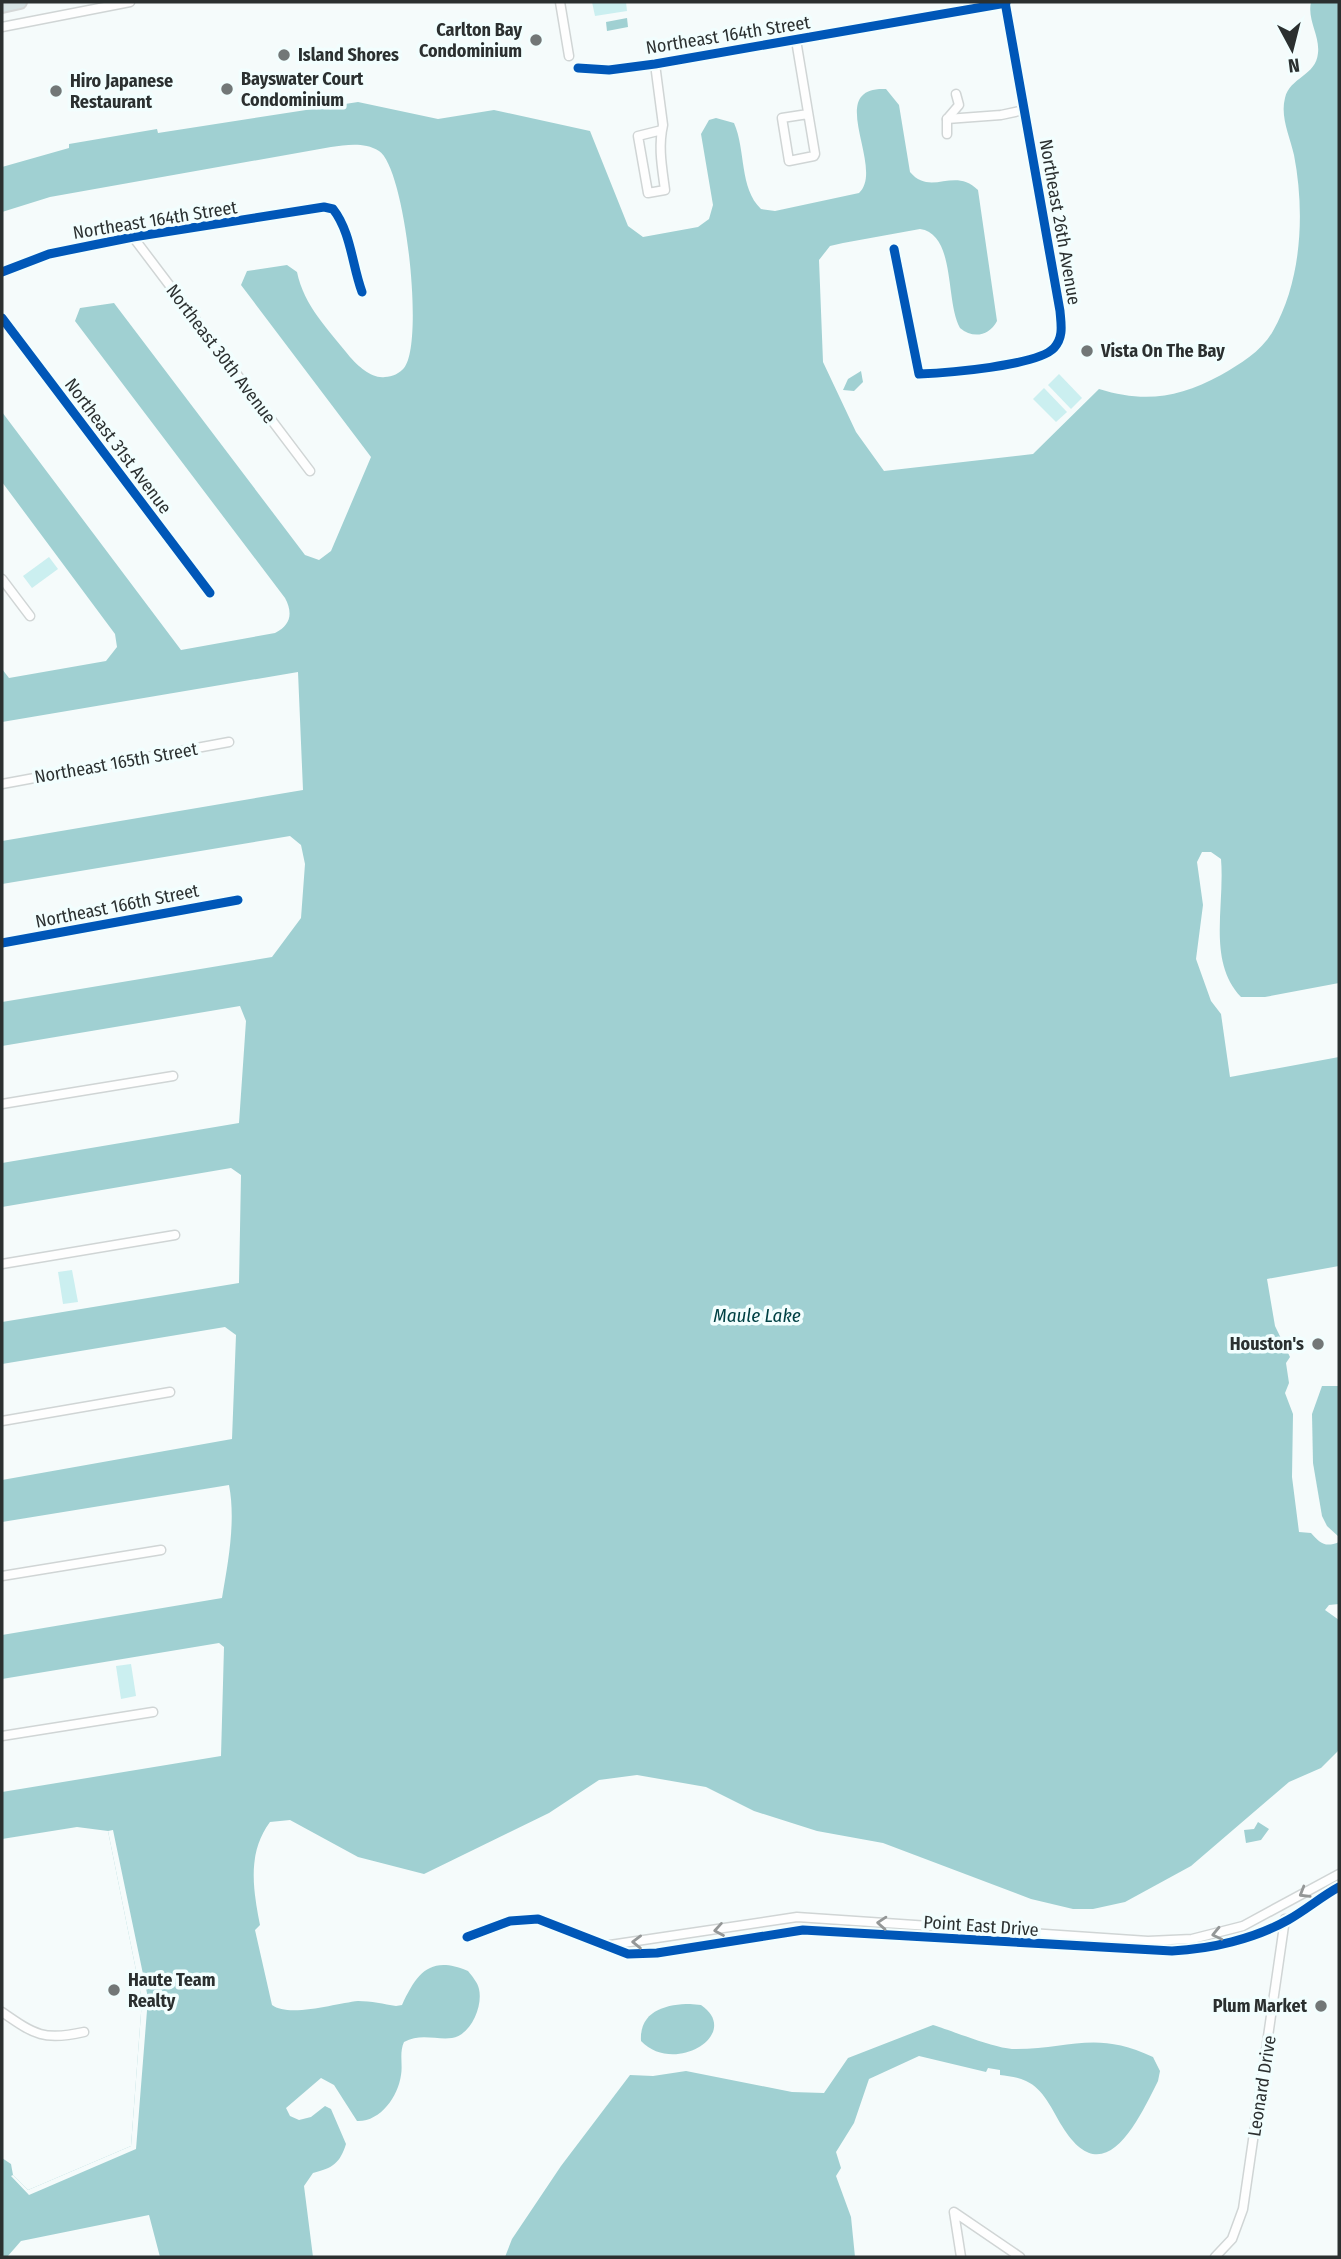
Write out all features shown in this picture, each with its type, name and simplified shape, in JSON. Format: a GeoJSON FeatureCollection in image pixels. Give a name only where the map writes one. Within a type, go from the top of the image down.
{"type":"FeatureCollection","features":[{"type":"Feature","properties":{"kind":"main road"},"geometry":{"type":"LineString","coordinates":[[2,6],[20,2]]}},
{"type":"Feature","properties":{"kind":"street"},"geometry":{"type":"LineString","coordinates":[[2,27],[100,4],[131,2]]}},
{"type":"Feature","properties":{"kind":"street"},"geometry":{"type":"LineString","coordinates":[[560,2],[569,56]]}},
{"type":"Feature","properties":{"kind":"street","name":"Northeast 164th Street"},"geometry":{"type":"LineString","coordinates":[[578,68],[609,70],[655,64],[1005,2]]}},
{"type":"Feature","properties":{"kind":"street","name":"Northeast 26th Avenue"},"geometry":{"type":"LineString","coordinates":[[894,249],[919,374],[1008,364],[1046,354],[1055,347],[1062,331],[1005,2]]}},
{"type":"Feature","properties":{"kind":"street"},"geometry":{"type":"LineString","coordinates":[[796,40],[808,114],[814,156],[787,159],[782,118],[808,114]]}},
{"type":"Feature","properties":{"kind":"street"},"geometry":{"type":"LineString","coordinates":[[655,64],[662,130],[659,143],[665,190],[647,191],[638,136],[662,130]]}},
{"type":"Feature","properties":{"kind":"street"},"geometry":{"type":"LineString","coordinates":[[947,134],[947,119],[959,105],[956,94]]}},
{"type":"Feature","properties":{"kind":"street"},"geometry":{"type":"LineString","coordinates":[[947,119],[1001,115],[1024,110]]}},
{"type":"Feature","properties":{"kind":"street","name":"Northeast 164th Street"},"geometry":{"type":"LineString","coordinates":[[2,272],[50,254],[133,237],[284,215],[315,207],[333,209],[345,228],[351,260],[362,292]]}},
{"type":"Feature","properties":{"kind":"street","name":"Northeast 30th Avenue"},"geometry":{"type":"LineString","coordinates":[[133,237],[310,471]]}},
{"type":"Feature","properties":{"kind":"street","name":"Northeast 31st Avenue"},"geometry":{"type":"LineString","coordinates":[[2,318],[210,593]]}},
{"type":"Feature","properties":{"kind":"street"},"geometry":{"type":"LineString","coordinates":[[2,579],[30,616]]}},
{"type":"Feature","properties":{"kind":"street","name":"Northeast 165th Street"},"geometry":{"type":"LineString","coordinates":[[2,784],[229,742]]}},
{"type":"Feature","properties":{"kind":"street","name":"Northeast 166th Street"},"geometry":{"type":"LineString","coordinates":[[2,943],[238,900]]}},
{"type":"Feature","properties":{"kind":"street"},"geometry":{"type":"LineString","coordinates":[[2,1104],[173,1076]]}},
{"type":"Feature","properties":{"kind":"street"},"geometry":{"type":"LineString","coordinates":[[2,1264],[175,1235]]}},
{"type":"Feature","properties":{"kind":"street"},"geometry":{"type":"LineString","coordinates":[[2,1421],[170,1392]]}},
{"type":"Feature","properties":{"kind":"street"},"geometry":{"type":"LineString","coordinates":[[2,1576],[161,1550]]}},
{"type":"Feature","properties":{"kind":"street"},"geometry":{"type":"LineString","coordinates":[[2,1736],[153,1712]]}},
{"type":"Feature","properties":{"kind":"street","name":"Point East Drive"},"geometry":{"type":"LineString","coordinates":[[610,1945],[622,1941],[649,1942],[797,1917],[1149,1941],[1182,1940],[1227,1931],[1280,1909],[1339,1874]]}},
{"type":"Feature","properties":{"kind":"street","name":"Point East Drive"},"geometry":{"type":"LineString","coordinates":[[610,1945],[628,1954],[644,1954],[803,1930],[1160,1952],[1216,1945],[1286,1921],[1339,1887]]}},
{"type":"Feature","properties":{"kind":"street"},"geometry":{"type":"LineString","coordinates":[[1280,1909],[1286,1921]]}},
{"type":"Feature","properties":{"kind":"street"},"geometry":{"type":"LineString","coordinates":[[467,1937],[510,1921],[538,1919],[610,1945]]}},
{"type":"Feature","properties":{"kind":"street","name":"Leonard Drive"},"geometry":{"type":"LineString","coordinates":[[1215,2257],[1232,2239],[1243,2209],[1286,1921]]}},
{"type":"Feature","properties":{"kind":"street"},"geometry":{"type":"LineString","coordinates":[[2,2012],[32,2033],[46,2037],[85,2032]]}},
{"type":"Feature","properties":{"kind":"street"},"geometry":{"type":"LineString","coordinates":[[961,2257],[954,2211],[1020,2257]]}},
{"type":"Feature","properties":{"kind":"shaded area"},"geometry":{"type":"Polygon","coordinates":[[[592,2],[626,2],[627,11],[595,16],[592,2]]]}},
{"type":"Feature","properties":{"kind":"shaded area"},"geometry":{"type":"Polygon","coordinates":[[[1059,374],[1082,398],[1071,409],[1048,385],[1059,374]]]}},
{"type":"Feature","properties":{"kind":"shaded area"},"geometry":{"type":"Polygon","coordinates":[[[1044,388],[1067,412],[1056,422],[1033,399],[1044,388]]]}},
{"type":"Feature","properties":{"kind":"shaded area"},"geometry":{"type":"Polygon","coordinates":[[[49,557],[58,569],[32,588],[23,576],[49,557]]]}},
{"type":"Feature","properties":{"kind":"shaded area"},"geometry":{"type":"Polygon","coordinates":[[[72,1270],[78,1302],[63,1304],[58,1272],[72,1270]]]}},
{"type":"Feature","properties":{"kind":"shaded area"},"geometry":{"type":"Polygon","coordinates":[[[131,1664],[136,1696],[121,1699],[116,1666],[131,1664]]]}},
{"type":"Feature","properties":{"kind":"water","name":"Maule Lake"},"geometry":{"type":"Polygon","coordinates":[[[1311,2],[1339,2],[1339,983],[1265,997],[1241,997],[1224,967],[1220,932],[1221,859],[1211,852],[1202,852],[1197,862],[1203,905],[1196,959],[1211,1001],[1221,1014],[1230,1077],[1339,1057],[1339,1266],[1267,1279],[1275,1326],[1290,1357],[1286,1363],[1289,1383],[1285,1393],[1293,1414],[1292,1477],[1299,1532],[1311,1533],[1326,1544],[1339,1542],[1339,1604],[1329,1605],[1325,1610],[1339,1620],[1339,1750],[1321,1768],[1289,1782],[1191,1866],[1125,1902],[1093,1909],[1073,1909],[1031,1899],[883,1843],[817,1831],[754,1811],[706,1787],[637,1775],[599,1780],[549,1813],[424,1874],[358,1857],[290,1820],[270,1822],[258,1846],[254,1885],[260,1925],[255,1930],[272,2005],[280,2009],[301,2010],[358,2001],[402,2005],[419,1976],[434,1966],[444,1965],[468,1971],[477,1984],[479,2003],[470,2026],[459,2036],[452,2038],[422,2037],[404,2042],[401,2075],[396,2092],[386,2107],[373,2117],[357,2121],[334,2085],[321,2078],[286,2108],[290,2116],[299,2120],[311,2117],[325,2106],[331,2109],[346,2144],[335,2164],[313,2173],[304,2186],[313,2257],[160,2257],[149,2215],[21,2241],[7,2257],[2,2257],[2,2158],[11,2164],[13,2175],[28,2190],[131,2146],[142,2000],[108,1831],[77,1827],[2,1839],[2,1792],[221,1756],[224,1647],[219,1643],[2,1679],[2,1635],[222,1598],[232,1513],[229,1485],[2,1522],[2,1480],[232,1439],[236,1335],[225,1327],[2,1364],[2,1322],[239,1283],[241,1175],[231,1168],[2,1207],[2,1163],[239,1123],[246,1021],[240,1006],[2,1046],[2,1002],[272,957],[301,918],[305,864],[301,845],[290,836],[2,884],[2,841],[303,790],[298,672],[2,722],[2,669],[9,678],[106,661],[117,647],[115,634],[2,482],[2,412],[181,650],[275,633],[289,618],[285,598],[75,321],[80,308],[114,303],[305,555],[319,560],[331,551],[371,457],[241,285],[247,271],[287,265],[297,272],[305,296],[325,327],[353,361],[375,376],[390,376],[404,368],[410,352],[413,326],[409,256],[397,188],[388,164],[379,151],[373,148],[355,145],[331,147],[50,197],[2,212],[2,167],[69,148],[69,144],[157,129],[158,133],[358,102],[438,119],[494,110],[590,131],[628,226],[643,237],[698,227],[709,219],[713,205],[701,134],[709,120],[716,118],[734,123],[749,190],[761,209],[775,211],[859,193],[865,181],[866,166],[857,114],[859,100],[868,92],[886,89],[899,105],[910,172],[926,182],[960,181],[969,183],[978,190],[997,321],[990,330],[975,335],[960,328],[952,302],[945,255],[931,234],[920,229],[830,246],[819,260],[823,362],[856,432],[884,471],[1033,454],[1099,389],[1146,397],[1191,389],[1243,362],[1263,345],[1273,331],[1290,290],[1300,222],[1294,155],[1284,105],[1292,85],[1313,67],[1316,61],[1318,46],[1311,2]]]}},
{"type":"Feature","properties":{"kind":"water"},"geometry":{"type":"Polygon","coordinates":[[[627,18],[628,27],[607,31],[606,22],[627,18]]]}},
{"type":"Feature","properties":{"kind":"water"},"geometry":{"type":"Polygon","coordinates":[[[861,371],[863,382],[854,391],[843,390],[848,379],[861,371]]]}},
{"type":"Feature","properties":{"kind":"water"},"geometry":{"type":"Polygon","coordinates":[[[1322,1386],[1339,1386],[1339,1537],[1327,1526],[1322,1516],[1313,1463],[1312,1414],[1322,1386]]]}},
{"type":"Feature","properties":{"kind":"water"},"geometry":{"type":"Polygon","coordinates":[[[1258,1822],[1269,1829],[1261,1840],[1246,1843],[1244,1830],[1254,1829],[1258,1822]]]}},
{"type":"Feature","properties":{"kind":"water"},"geometry":{"type":"Polygon","coordinates":[[[701,2005],[712,2016],[714,2028],[709,2038],[699,2047],[686,2053],[670,2054],[655,2051],[641,2041],[644,2023],[649,2016],[663,2008],[701,2005]]]}},
{"type":"Feature","properties":{"kind":"water"},"geometry":{"type":"Polygon","coordinates":[[[933,2025],[1008,2049],[1083,2043],[1115,2044],[1153,2057],[1160,2071],[1158,2081],[1130,2131],[1106,2153],[1092,2154],[1077,2146],[1038,2089],[1023,2080],[1000,2075],[1000,2070],[988,2068],[986,2072],[919,2056],[869,2079],[854,2123],[836,2152],[841,2168],[836,2176],[851,2217],[855,2257],[505,2257],[512,2239],[561,2166],[630,2075],[653,2076],[686,2071],[792,2092],[824,2093],[848,2058],[933,2025]]]}},
{"type":"Feature","properties":{"kind":"pier"},"geometry":{"type":"Polygon","coordinates":[[[113,1830],[148,1998],[136,2149],[29,2195],[11,2176],[28,2190],[131,2146],[142,2000],[108,1831],[113,1830]]]}},
{"type":"Feature","properties":{"kind":"cycle path"},"geometry":{"type":"LineString","coordinates":[[894,249],[919,374],[969,370],[1030,360],[1057,344],[1061,330],[1060,311],[1005,2]]}},
{"type":"Feature","properties":{"kind":"cycle path"},"geometry":{"type":"LineString","coordinates":[[578,68],[609,70],[655,64],[1006,3]]}},
{"type":"Feature","properties":{"kind":"cycle path"},"geometry":{"type":"LineString","coordinates":[[2,272],[49,254],[133,237],[324,207],[333,209],[344,228],[362,292]]}},
{"type":"Feature","properties":{"kind":"cycle path"},"geometry":{"type":"LineString","coordinates":[[2,318],[210,593]]}},
{"type":"Feature","properties":{"kind":"cycle path"},"geometry":{"type":"LineString","coordinates":[[2,943],[238,900]]}},
{"type":"Feature","properties":{"kind":"cycle path"},"geometry":{"type":"LineString","coordinates":[[467,1937],[510,1921],[538,1919],[628,1954],[657,1953],[803,1930],[1172,1951],[1217,1945],[1261,1933],[1288,1920],[1339,1887]]}},
{"type":"Feature","properties":{"kind":"place","name":"Carlton Bay Condominium"},"geometry":{"type":"Point","coordinates":[536,40]}},
{"type":"Feature","properties":{"kind":"place","name":"Island Shores"},"geometry":{"type":"Point","coordinates":[284,55]}},
{"type":"Feature","properties":{"kind":"place","name":"Bayswater Court Condominium"},"geometry":{"type":"Point","coordinates":[227,89]}},
{"type":"Feature","properties":{"kind":"place","name":"Hiro Japanese Restaurant"},"geometry":{"type":"Point","coordinates":[56,91]}},
{"type":"Feature","properties":{"kind":"place","name":"Vista On The Bay"},"geometry":{"type":"Point","coordinates":[1087,351]}},
{"type":"Feature","properties":{"kind":"place","name":"Houston's"},"geometry":{"type":"Point","coordinates":[1318,1344]}},
{"type":"Feature","properties":{"kind":"place","name":"Haute Team Realty"},"geometry":{"type":"Point","coordinates":[114,1990]}},
{"type":"Feature","properties":{"kind":"place","name":"Plum Market"},"geometry":{"type":"Point","coordinates":[1321,2006]}}]}
